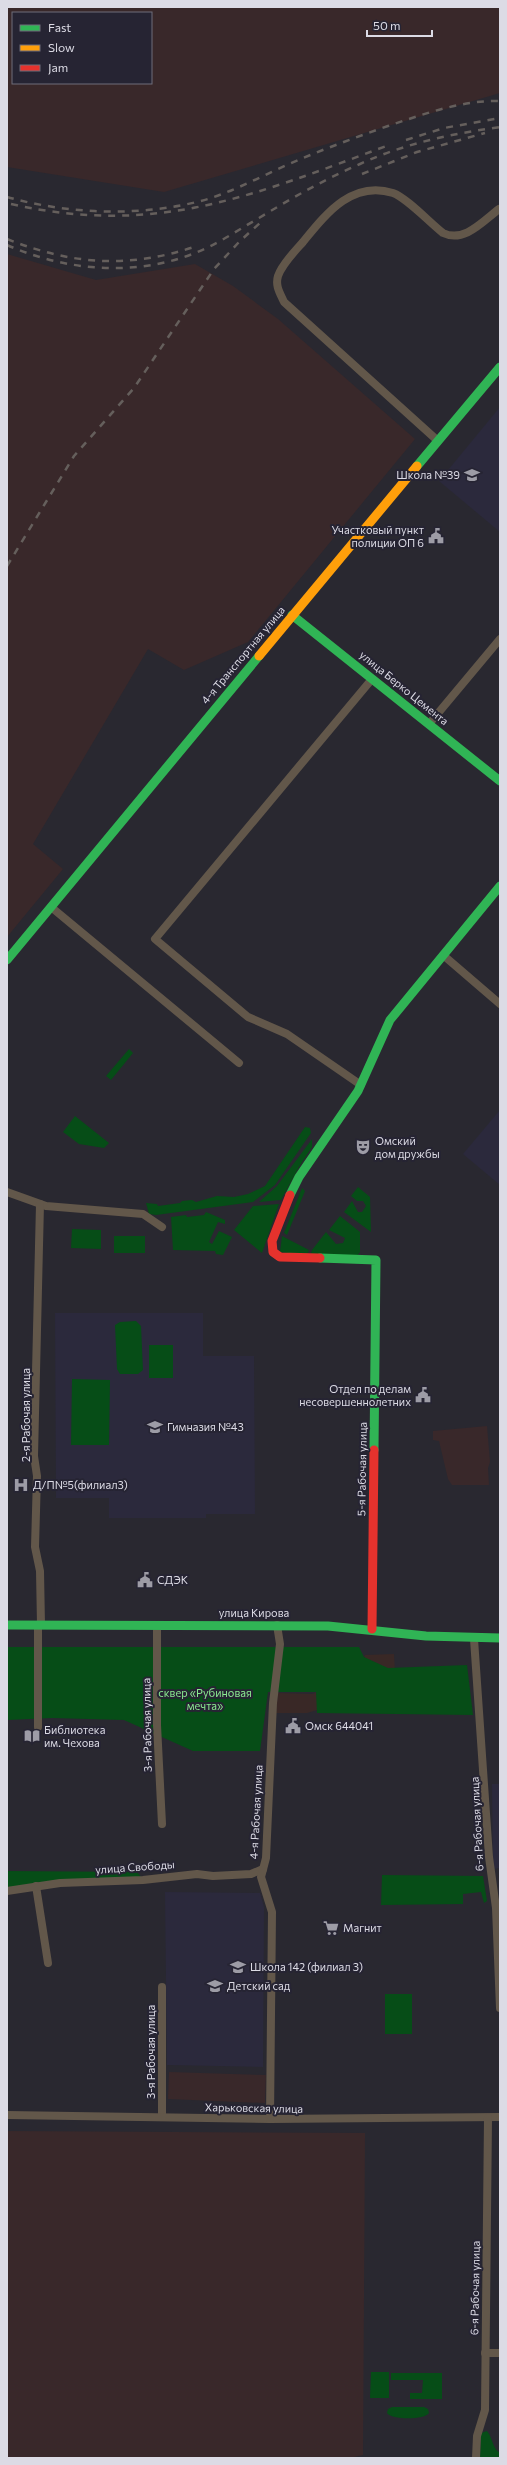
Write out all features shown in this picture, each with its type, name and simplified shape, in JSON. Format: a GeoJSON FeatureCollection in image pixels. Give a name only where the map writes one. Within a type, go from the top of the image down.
{"type":"FeatureCollection","features":[{"type":"Feature","properties":{"kind":"main road","name":"4-я Транспортная улица"},"geometry":{"type":"LineString","coordinates":[[7,960],[292,615],[500,367]]}},
{"type":"Feature","properties":{"kind":"main road","name":"улица Берко Цемента"},"geometry":{"type":"LineString","coordinates":[[292,615],[500,781]]}},
{"type":"Feature","properties":{"kind":"main road"},"geometry":{"type":"LineString","coordinates":[[361,1085],[390,1020],[500,886]]}},
{"type":"Feature","properties":{"kind":"main road","name":"5-я Рабочая улица"},"geometry":{"type":"LineString","coordinates":[[361,1085],[299,1177],[286,1202],[272,1242],[273,1252],[280,1257],[376,1260],[372,1629]]}},
{"type":"Feature","properties":{"kind":"main road","name":"улица Кирова"},"geometry":{"type":"LineString","coordinates":[[7,1625],[277,1625],[372,1629],[474,1639],[500,1638]]}},
{"type":"Feature","properties":{"kind":"street"},"geometry":{"type":"LineString","coordinates":[[438,441],[284,302],[277,288],[278,276],[290,258],[332,208],[356,193],[376,190],[393,193],[443,233],[452,237],[464,235],[498,210]]}},
{"type":"Feature","properties":{"kind":"street"},"geometry":{"type":"LineString","coordinates":[[429,724],[500,639]]}},
{"type":"Feature","properties":{"kind":"street"},"geometry":{"type":"LineString","coordinates":[[361,1085],[287,1034],[248,1017],[155,939],[372,679]]}},
{"type":"Feature","properties":{"kind":"street"},"geometry":{"type":"LineString","coordinates":[[51,906],[239,1063]]}},
{"type":"Feature","properties":{"kind":"street"},"geometry":{"type":"LineString","coordinates":[[443,955],[500,1004]]}},
{"type":"Feature","properties":{"kind":"street"},"geometry":{"type":"LineString","coordinates":[[7,1192],[40,1204],[143,1214],[162,1227]]}},
{"type":"Feature","properties":{"kind":"street","name":"2-я Рабочая улица"},"geometry":{"type":"LineString","coordinates":[[38,1727],[40,1571],[35,1547],[37,1476],[34,1456],[40,1204]]}},
{"type":"Feature","properties":{"kind":"street","name":"3-я Рабочая улица"},"geometry":{"type":"LineString","coordinates":[[157,1625],[157,1725],[162,1824]]}},
{"type":"Feature","properties":{"kind":"street","name":"4-я Рабочая улица"},"geometry":{"type":"LineString","coordinates":[[270,2119],[272,1912],[262,1884],[263,1869],[266,1858],[273,1703],[280,1644],[277,1625]]}},
{"type":"Feature","properties":{"kind":"street","name":"6-я Рабочая улица"},"geometry":{"type":"LineString","coordinates":[[474,1639],[489,1857],[496,1908],[500,2008]]}},
{"type":"Feature","properties":{"kind":"street","name":"улица Свободы"},"geometry":{"type":"LineString","coordinates":[[7,1891],[60,1883],[143,1880],[184,1875],[251,1874],[263,1869]]}},
{"type":"Feature","properties":{"kind":"street"},"geometry":{"type":"LineString","coordinates":[[36,1886],[48,1963]]}},
{"type":"Feature","properties":{"kind":"street","name":"3-я Рабочая улица"},"geometry":{"type":"LineString","coordinates":[[162,1987],[162,2118]]}},
{"type":"Feature","properties":{"kind":"street","name":"Харьковская улица"},"geometry":{"type":"LineString","coordinates":[[7,2115],[270,2119],[500,2117]]}},
{"type":"Feature","properties":{"kind":"street","name":"6-я Рабочая улица"},"geometry":{"type":"LineString","coordinates":[[476,2458],[477,2436],[485,2410],[484,2353],[488,2118]]}},
{"type":"Feature","properties":{"kind":"street"},"geometry":{"type":"LineString","coordinates":[[484,2353],[500,2353]]}},
{"type":"Feature","properties":{"kind":"shaded area"},"geometry":{"type":"Polygon","coordinates":[[[7,7],[500,7],[500,93],[164,192],[7,167],[7,7]]]}},
{"type":"Feature","properties":{"kind":"shaded area"},"geometry":{"type":"Polygon","coordinates":[[[7,254],[96,280],[195,264],[233,286],[278,319],[415,439],[248,642],[184,670],[148,649],[33,844],[63,869],[7,937],[7,254]]]}},
{"type":"Feature","properties":{"kind":"shaded area","name":"Школа №39"},"geometry":{"type":"Polygon","coordinates":[[[500,407],[500,532],[439,481],[500,407]]]}},
{"type":"Feature","properties":{"kind":"shaded area"},"geometry":{"type":"Polygon","coordinates":[[[500,1110],[500,1185],[463,1154],[500,1110]]]}},
{"type":"Feature","properties":{"kind":"shaded area","name":"Гимназия №43"},"geometry":{"type":"Polygon","coordinates":[[[55,1313],[203,1313],[203,1356],[254,1356],[255,1514],[206,1514],[206,1518],[109,1518],[109,1498],[56,1498],[55,1313]]]}},
{"type":"Feature","properties":{"kind":"shaded area"},"geometry":{"type":"Polygon","coordinates":[[[487,1426],[490,1462],[488,1468],[489,1485],[452,1485],[448,1479],[439,1441],[433,1440],[433,1431],[487,1426]]]}},
{"type":"Feature","properties":{"kind":"shaded area"},"geometry":{"type":"Polygon","coordinates":[[[394,1654],[395,1671],[327,1707],[307,1713],[276,1713],[278,1693],[313,1694],[363,1669],[365,1655],[394,1654]]]}},
{"type":"Feature","properties":{"kind":"shaded area"},"geometry":{"type":"Polygon","coordinates":[[[492,1784],[500,1784],[500,1868],[493,1869],[492,1784]]]}},
{"type":"Feature","properties":{"kind":"shaded area","name":"Детский сад"},"geometry":{"type":"Polygon","coordinates":[[[165,1892],[260,1893],[264,1907],[263,2067],[167,2065],[165,1892]]]}},
{"type":"Feature","properties":{"kind":"shaded area"},"geometry":{"type":"Polygon","coordinates":[[[169,2072],[266,2075],[265,2103],[168,2099],[169,2072]]]}},
{"type":"Feature","properties":{"kind":"shaded area"},"geometry":{"type":"Polygon","coordinates":[[[7,2131],[365,2133],[363,2455],[350,2458],[7,2458],[7,2131]]]}},
{"type":"Feature","properties":{"kind":"green space"},"geometry":{"type":"Polygon","coordinates":[[[129,1049],[133,1053],[111,1080],[106,1076],[129,1049]]]}},
{"type":"Feature","properties":{"kind":"green space"},"geometry":{"type":"Polygon","coordinates":[[[75,1116],[109,1143],[104,1148],[79,1144],[63,1132],[75,1116]]]}},
{"type":"Feature","properties":{"kind":"green space"},"geometry":{"type":"Polygon","coordinates":[[[305,1127],[310,1128],[311,1133],[275,1185],[253,1202],[156,1215],[149,1214],[146,1203],[157,1204],[158,1206],[180,1203],[182,1201],[192,1200],[196,1202],[217,1196],[234,1197],[248,1194],[265,1186],[305,1127]]]}},
{"type":"Feature","properties":{"kind":"green space"},"geometry":{"type":"Polygon","coordinates":[[[312,1139],[312,1147],[281,1200],[259,1202],[277,1186],[312,1139]]]}},
{"type":"Feature","properties":{"kind":"green space"},"geometry":{"type":"Polygon","coordinates":[[[358,1187],[370,1197],[371,1232],[344,1212],[352,1201],[358,1212],[362,1212],[366,1206],[363,1201],[357,1201],[351,1196],[358,1187]]]}},
{"type":"Feature","properties":{"kind":"green space"},"geometry":{"type":"Polygon","coordinates":[[[302,1188],[305,1191],[287,1235],[284,1233],[302,1188]]]}},
{"type":"Feature","properties":{"kind":"green space"},"geometry":{"type":"Polygon","coordinates":[[[279,1204],[262,1253],[234,1230],[253,1206],[279,1204]]]}},
{"type":"Feature","properties":{"kind":"green space"},"geometry":{"type":"Polygon","coordinates":[[[206,1212],[225,1220],[225,1224],[218,1222],[209,1242],[212,1244],[219,1231],[232,1237],[223,1255],[216,1254],[215,1251],[173,1250],[171,1217],[204,1215],[206,1212]]]}},
{"type":"Feature","properties":{"kind":"green space"},"geometry":{"type":"Polygon","coordinates":[[[340,1216],[360,1232],[360,1252],[357,1256],[310,1256],[312,1250],[326,1232],[336,1244],[343,1243],[345,1238],[329,1230],[340,1216]]]}},
{"type":"Feature","properties":{"kind":"green space"},"geometry":{"type":"Polygon","coordinates":[[[72,1229],[101,1230],[101,1249],[71,1248],[72,1229]]]}},
{"type":"Feature","properties":{"kind":"green space"},"geometry":{"type":"Polygon","coordinates":[[[114,1236],[145,1236],[145,1253],[114,1253],[114,1236]]]}},
{"type":"Feature","properties":{"kind":"green space"},"geometry":{"type":"Polygon","coordinates":[[[282,1236],[309,1250],[307,1256],[280,1252],[282,1236]]]}},
{"type":"Feature","properties":{"kind":"green space"},"geometry":{"type":"Polygon","coordinates":[[[136,1321],[141,1326],[143,1370],[138,1374],[120,1374],[117,1369],[115,1325],[120,1322],[136,1321]]]}},
{"type":"Feature","properties":{"kind":"green space"},"geometry":{"type":"Polygon","coordinates":[[[149,1345],[173,1345],[173,1378],[149,1378],[149,1345]]]}},
{"type":"Feature","properties":{"kind":"green space"},"geometry":{"type":"Polygon","coordinates":[[[72,1379],[110,1380],[109,1445],[71,1445],[72,1379]]]}},
{"type":"Feature","properties":{"kind":"green space","name":"сквер «Рубиновая мечта»"},"geometry":{"type":"Polygon","coordinates":[[[7,1647],[359,1647],[364,1657],[388,1668],[467,1665],[473,1715],[317,1713],[316,1692],[268,1692],[260,1751],[193,1751],[124,1720],[52,1718],[7,1720],[7,1647]]]}},
{"type":"Feature","properties":{"kind":"green space"},"geometry":{"type":"Polygon","coordinates":[[[7,1871],[137,1872],[142,1878],[7,1889],[7,1871]]]}},
{"type":"Feature","properties":{"kind":"green space"},"geometry":{"type":"Polygon","coordinates":[[[382,1875],[483,1876],[487,1901],[484,1903],[481,1892],[463,1894],[463,1904],[381,1905],[382,1875]]]}},
{"type":"Feature","properties":{"kind":"green space"},"geometry":{"type":"Polygon","coordinates":[[[385,1994],[412,1994],[412,2034],[385,2034],[385,1994]]]}},
{"type":"Feature","properties":{"kind":"green space"},"geometry":{"type":"Polygon","coordinates":[[[371,2372],[389,2372],[389,2398],[370,2398],[371,2372]]]}},
{"type":"Feature","properties":{"kind":"green space"},"geometry":{"type":"Polygon","coordinates":[[[391,2373],[442,2373],[442,2399],[410,2399],[410,2393],[422,2393],[423,2380],[391,2380],[391,2373]]]}},
{"type":"Feature","properties":{"kind":"green space"},"geometry":{"type":"Polygon","coordinates":[[[392,2407],[424,2407],[428,2409],[429,2413],[421,2417],[401,2418],[387,2413],[388,2409],[392,2407]]]}},
{"type":"Feature","properties":{"kind":"green space"},"geometry":{"type":"Polygon","coordinates":[[[487,2431],[495,2448],[500,2453],[500,2458],[480,2458],[481,2433],[487,2431]]]}},
{"type":"Feature","properties":{"kind":"railway"},"geometry":{"type":"LineString","coordinates":[[7,197],[57,207],[108,212],[159,209],[184,205],[208,199],[313,154],[415,117],[457,105],[486,101],[500,101]]}},
{"type":"Feature","properties":{"kind":"railway"},"geometry":{"type":"LineString","coordinates":[[406,140],[444,128],[500,118]]}},
{"type":"Feature","properties":{"kind":"railway"},"geometry":{"type":"LineString","coordinates":[[7,245],[53,261],[101,268],[149,266],[172,261],[212,245],[309,189],[347,170],[394,150],[429,140],[500,127]]}},
{"type":"Feature","properties":{"kind":"railway"},"geometry":{"type":"LineString","coordinates":[[362,174],[417,152],[485,133]]}},
{"type":"Feature","properties":{"kind":"railway"},"geometry":{"type":"LineString","coordinates":[[11,204],[64,213],[113,216],[160,213],[204,206],[249,194],[294,180],[389,145]]}},
{"type":"Feature","properties":{"kind":"railway"},"geometry":{"type":"LineString","coordinates":[[7,566],[74,456],[134,388],[214,269],[239,242],[261,222]]}},
{"type":"Feature","properties":{"kind":"railway"},"geometry":{"type":"LineString","coordinates":[[7,239],[31,248],[55,254],[78,259],[101,261],[124,261],[148,258],[197,246]]}},
{"type":"Feature","properties":{"kind":"traffic: fast"},"geometry":{"type":"LineString","coordinates":[[417,466],[500,367]]}},
{"type":"Feature","properties":{"kind":"traffic: fast"},"geometry":{"type":"LineString","coordinates":[[292,615],[500,781]]}},
{"type":"Feature","properties":{"kind":"traffic: fast"},"geometry":{"type":"LineString","coordinates":[[7,960],[259,656]]}},
{"type":"Feature","properties":{"kind":"traffic: fast"},"geometry":{"type":"LineString","coordinates":[[290,1195],[299,1177],[358,1091],[390,1020],[500,886]]}},
{"type":"Feature","properties":{"kind":"traffic: fast"},"geometry":{"type":"LineString","coordinates":[[320,1258],[376,1260],[374,1450]]}},
{"type":"Feature","properties":{"kind":"traffic: fast"},"geometry":{"type":"LineString","coordinates":[[7,1625],[328,1626],[426,1636],[500,1638]]}},
{"type":"Feature","properties":{"kind":"traffic: slow"},"geometry":{"type":"LineString","coordinates":[[259,656],[417,466]]}},
{"type":"Feature","properties":{"kind":"traffic: jam"},"geometry":{"type":"LineString","coordinates":[[290,1195],[272,1241],[273,1252],[280,1257],[320,1258]]}},
{"type":"Feature","properties":{"kind":"traffic: jam"},"geometry":{"type":"LineString","coordinates":[[372,1629],[374,1450]]}},
{"type":"Feature","properties":{"kind":"place","name":"Школа №39"},"geometry":{"type":"Point","coordinates":[472,475]}},
{"type":"Feature","properties":{"kind":"place","name":"Участковый пункт полиции ОП 6"},"geometry":{"type":"Point","coordinates":[436,536]}},
{"type":"Feature","properties":{"kind":"place","name":"Омский дом дружбы"},"geometry":{"type":"Point","coordinates":[363,1147]}},
{"type":"Feature","properties":{"kind":"place","name":"Отдел по делам несовершеннолетних"},"geometry":{"type":"Point","coordinates":[423,1395]}},
{"type":"Feature","properties":{"kind":"place","name":"Гимназия №43"},"geometry":{"type":"Point","coordinates":[155,1427]}},
{"type":"Feature","properties":{"kind":"place","name":"Д/П№5(филиал3)"},"geometry":{"type":"Point","coordinates":[21,1485]}},
{"type":"Feature","properties":{"kind":"place","name":"СДЭК"},"geometry":{"type":"Point","coordinates":[145,1580]}},
{"type":"Feature","properties":{"kind":"place","name":"Омск 644041"},"geometry":{"type":"Point","coordinates":[293,1726]}},
{"type":"Feature","properties":{"kind":"place","name":"Библиотека им. Чехова"},"geometry":{"type":"Point","coordinates":[32,1736]}},
{"type":"Feature","properties":{"kind":"place","name":"Магнит"},"geometry":{"type":"Point","coordinates":[331,1928]}},
{"type":"Feature","properties":{"kind":"place","name":"Школа 142 (филиал 3)"},"geometry":{"type":"Point","coordinates":[238,1967]}},
{"type":"Feature","properties":{"kind":"place","name":"Детский сад"},"geometry":{"type":"Point","coordinates":[215,1986]}}]}
